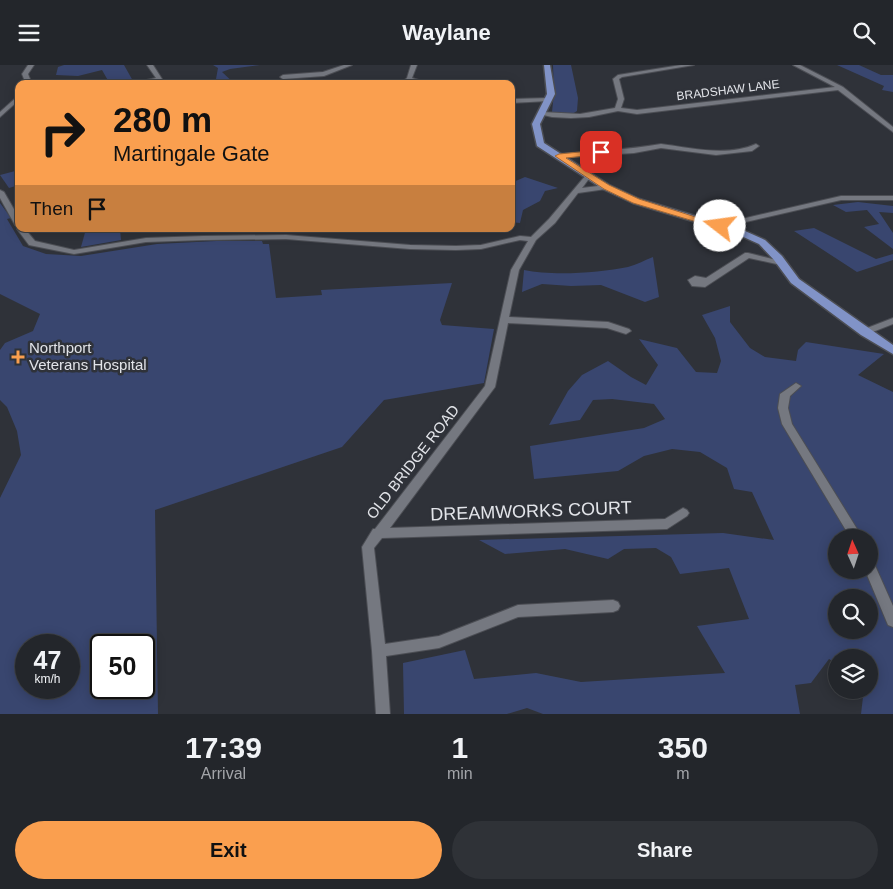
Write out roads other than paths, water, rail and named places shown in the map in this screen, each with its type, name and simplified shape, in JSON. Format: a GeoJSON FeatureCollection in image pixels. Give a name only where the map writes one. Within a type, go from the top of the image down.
{"type":"FeatureCollection","features":[{"type":"Feature","properties":{"kind":"main road"},"geometry":{"type":"LineString","coordinates":[[547,65],[551,94],[536,124],[540,143],[606,187],[636,201],[720,226],[762,242],[795,281],[893,350]]}},
{"type":"Feature","properties":{"kind":"street"},"geometry":{"type":"LineString","coordinates":[[27,80],[24,74],[32,65]]}},
{"type":"Feature","properties":{"kind":"street"},"geometry":{"type":"LineString","coordinates":[[150,65],[159,79],[153,80]]}},
{"type":"Feature","properties":{"kind":"street"},"geometry":{"type":"LineString","coordinates":[[283,77],[324,74],[349,65]]}},
{"type":"Feature","properties":{"kind":"street"},"geometry":{"type":"LineString","coordinates":[[413,80],[409,79],[414,65]]}},
{"type":"Feature","properties":{"kind":"street"},"geometry":{"type":"LineString","coordinates":[[618,109],[620,99],[616,79],[620,76],[691,65]]}},
{"type":"Feature","properties":{"kind":"street"},"geometry":{"type":"LineString","coordinates":[[796,65],[841,88],[893,130]]}},
{"type":"Feature","properties":{"kind":"street"},"geometry":{"type":"LineString","coordinates":[[324,74],[326,80]]}},
{"type":"Feature","properties":{"kind":"street","name":"BRADSHAW LANE"},"geometry":{"type":"LineString","coordinates":[[542,114],[576,116],[618,109],[637,111],[841,88]]}},
{"type":"Feature","properties":{"kind":"street"},"geometry":{"type":"LineString","coordinates":[[515,101],[548,99]]}},
{"type":"Feature","properties":{"kind":"street"},"geometry":{"type":"LineString","coordinates":[[0,115],[15,101]]}},
{"type":"Feature","properties":{"kind":"street"},"geometry":{"type":"LineString","coordinates":[[0,107],[9,106]]}},
{"type":"Feature","properties":{"kind":"street"},"geometry":{"type":"LineString","coordinates":[[559,156],[634,151],[661,146],[716,153],[752,149],[756,146]]}},
{"type":"Feature","properties":{"kind":"street","name":"OLD BRIDGE ROAD"},"geometry":{"type":"LineString","coordinates":[[383,714],[379,651],[368,547],[490,387],[515,270],[533,239],[552,221],[588,175]]}},
{"type":"Feature","properties":{"kind":"street"},"geometry":{"type":"LineString","coordinates":[[576,191],[606,187]]}},
{"type":"Feature","properties":{"kind":"street"},"geometry":{"type":"LineString","coordinates":[[0,192],[15,218]]}},
{"type":"Feature","properties":{"kind":"street"},"geometry":{"type":"LineString","coordinates":[[720,226],[841,198],[893,198]]}},
{"type":"Feature","properties":{"kind":"street"},"geometry":{"type":"LineString","coordinates":[[23,232],[32,243],[74,252],[146,240],[288,233],[410,247],[481,247],[520,239],[533,239]]}},
{"type":"Feature","properties":{"kind":"street"},"geometry":{"type":"LineString","coordinates":[[707,281],[726,267],[748,255],[781,263]]}},
{"type":"Feature","properties":{"kind":"street"},"geometry":{"type":"LineString","coordinates":[[505,320],[608,325],[626,331]]}},
{"type":"Feature","properties":{"kind":"street"},"geometry":{"type":"LineString","coordinates":[[865,332],[893,321]]}},
{"type":"Feature","properties":{"kind":"street"},"geometry":{"type":"LineString","coordinates":[[796,386],[785,394],[783,408],[787,424],[851,529]]}},
{"type":"Feature","properties":{"kind":"street","name":"DREAMWORKS COURT"},"geometry":{"type":"LineString","coordinates":[[377,533],[667,524],[683,513]]}},
{"type":"Feature","properties":{"kind":"street"},"geometry":{"type":"LineString","coordinates":[[875,579],[893,621]]}},
{"type":"Feature","properties":{"kind":"street"},"geometry":{"type":"LineString","coordinates":[[379,651],[439,641],[518,611],[613,606]]}},
{"type":"Feature","properties":{"kind":"place","name":"Northport Veterans Hospital"},"geometry":{"type":"Point","coordinates":[18,357]}}]}
